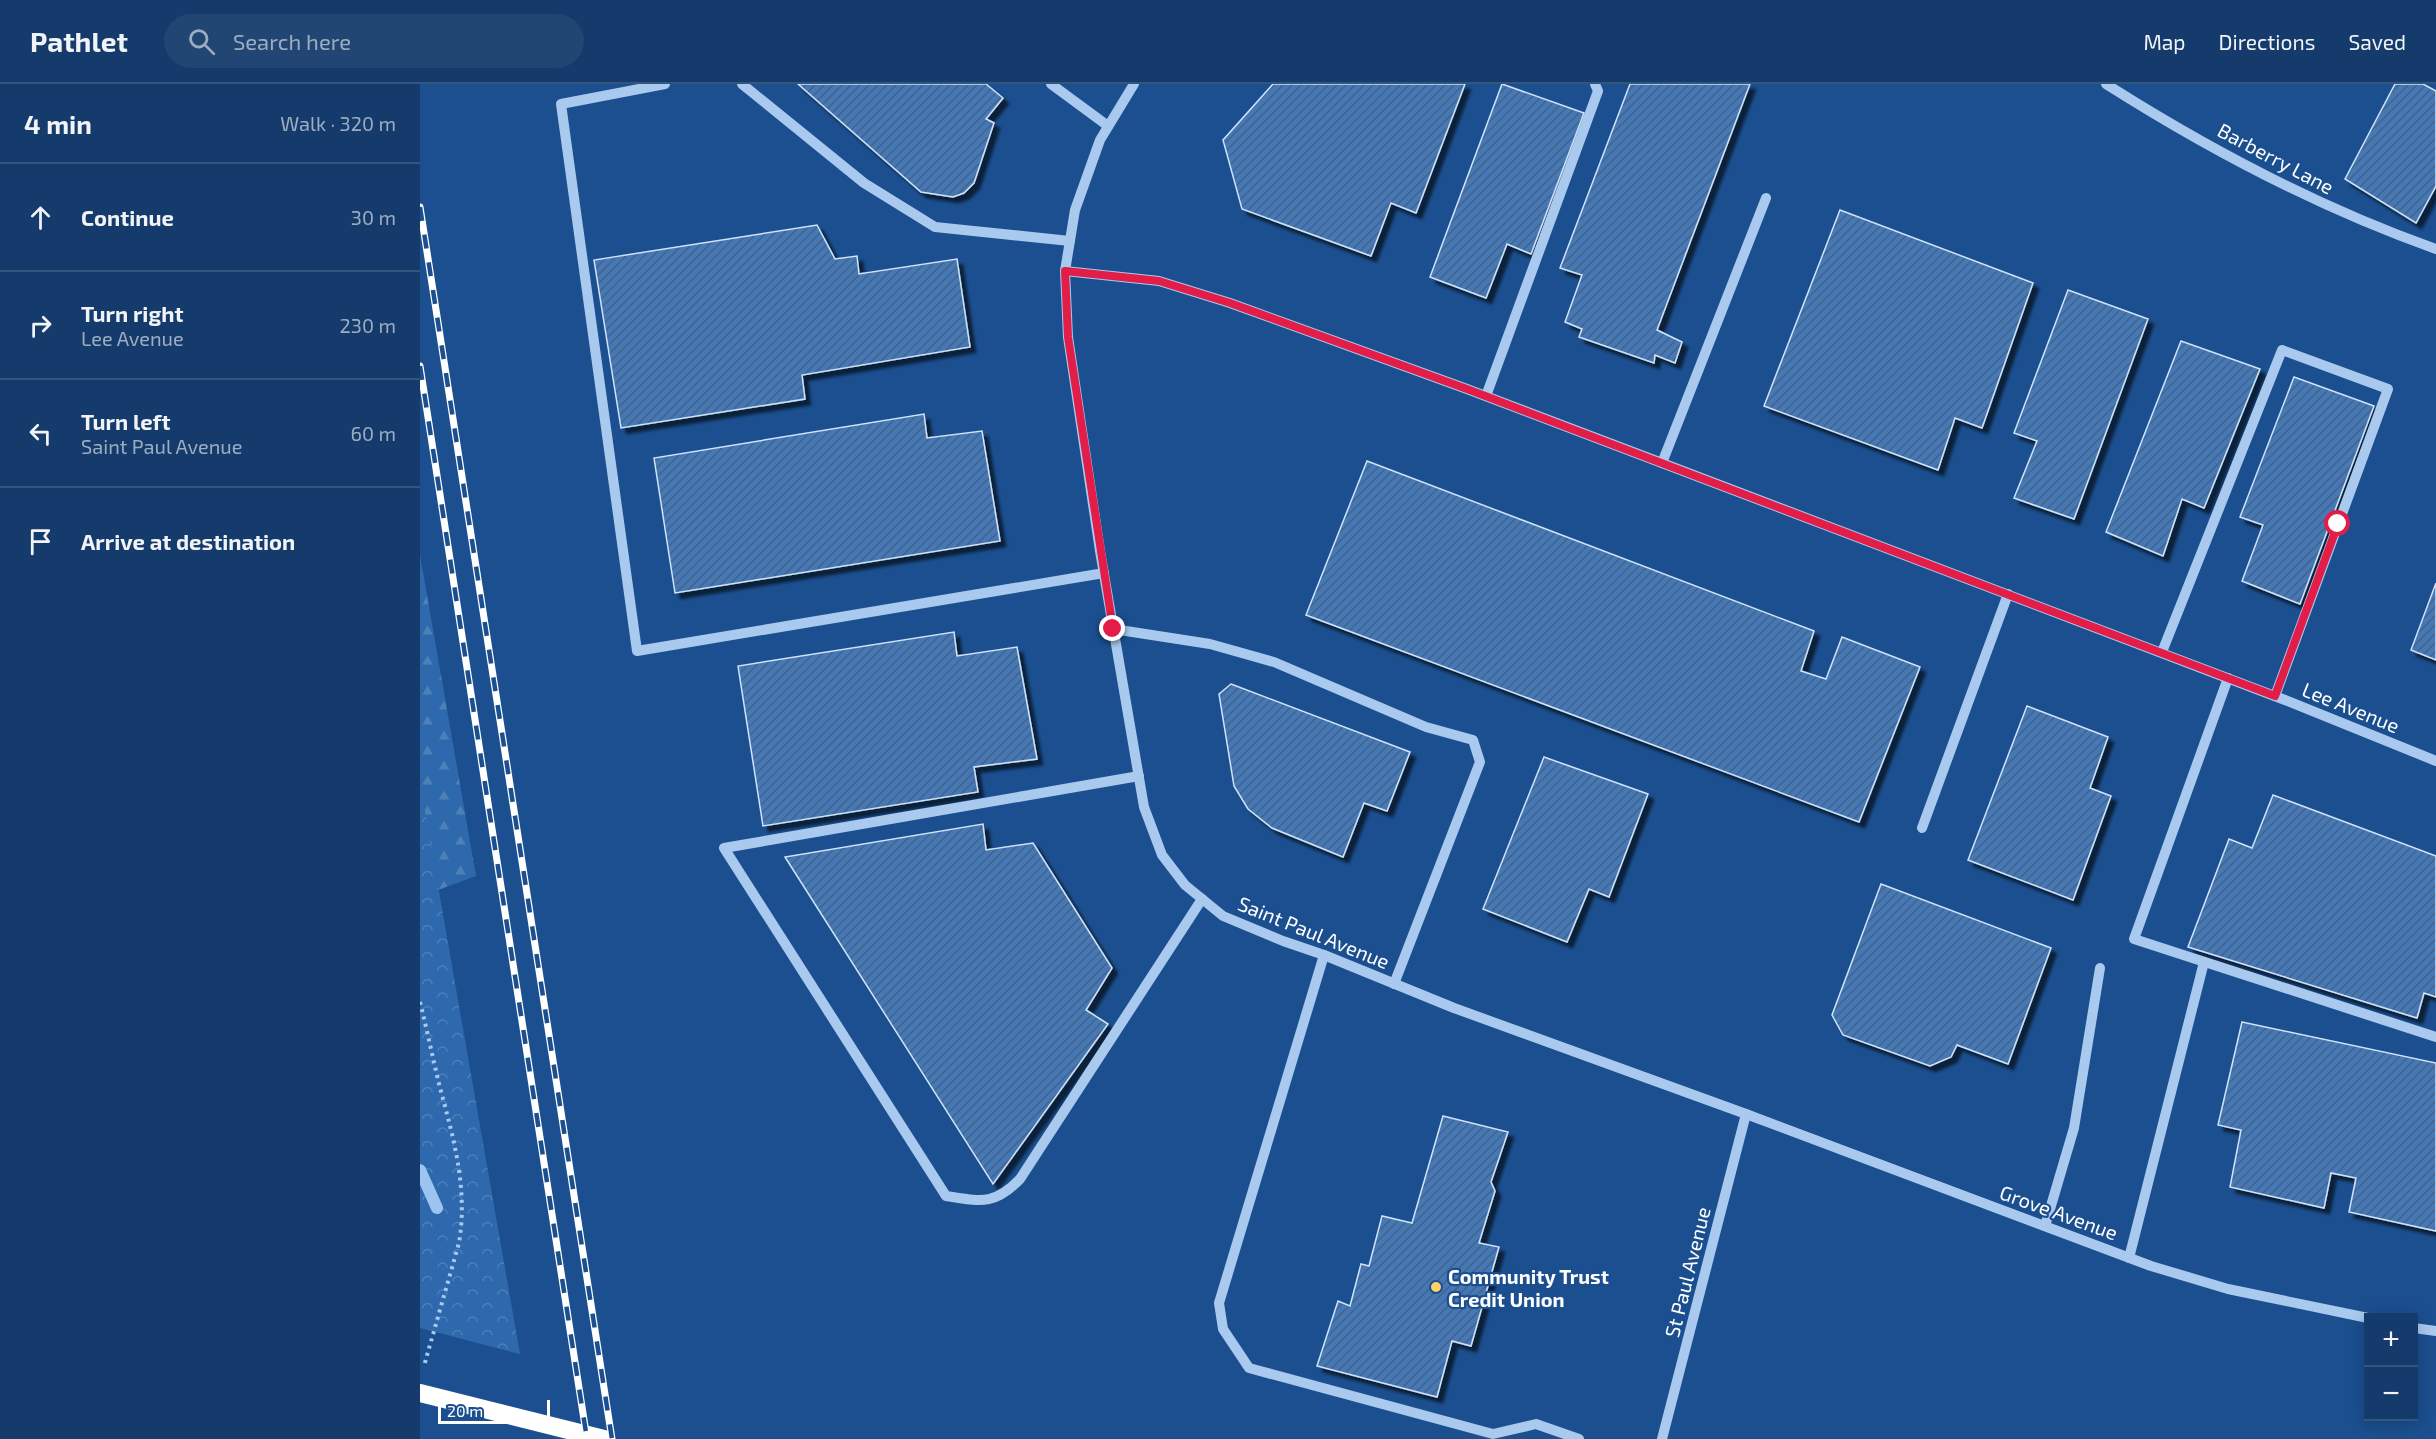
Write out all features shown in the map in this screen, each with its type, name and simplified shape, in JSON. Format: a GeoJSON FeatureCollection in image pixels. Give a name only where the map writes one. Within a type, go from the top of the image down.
{"type":"FeatureCollection","features":[{"type":"Feature","properties":{"kind":"highway"},"geometry":{"type":"LineString","coordinates":[[420,1393],[604,1439]]}},
{"type":"Feature","properties":{"kind":"street"},"geometry":{"type":"LineString","coordinates":[[665,84],[561,104],[637,651],[1104,573]]}},
{"type":"Feature","properties":{"kind":"street"},"geometry":{"type":"LineString","coordinates":[[742,84],[864,183],[935,227],[1070,241]]}},
{"type":"Feature","properties":{"kind":"street"},"geometry":{"type":"LineString","coordinates":[[1051,84],[1108,126]]}},
{"type":"Feature","properties":{"kind":"street","name":"Saint Paul Avenue"},"geometry":{"type":"LineString","coordinates":[[1134,84],[1100,140],[1075,210],[1065,271],[1068,337],[1113,629],[1144,807],[1162,855],[1185,885],[1223,916],[1454,1008],[1746,1114]]}},
{"type":"Feature","properties":{"kind":"street"},"geometry":{"type":"LineString","coordinates":[[1486,396],[1598,91],[1595,84]]}},
{"type":"Feature","properties":{"kind":"street","name":"Barberry Lane"},"geometry":{"type":"LineString","coordinates":[[2106,84],[2142,107],[2304,196],[2384,231],[2436,249]]}},
{"type":"Feature","properties":{"kind":"street"},"geometry":{"type":"LineString","coordinates":[[1662,463],[1766,198]]}},
{"type":"Feature","properties":{"kind":"street","name":"Lee Avenue"},"geometry":{"type":"LineString","coordinates":[[1065,271],[1159,281],[1230,303],[1486,396],[2162,652],[2436,761]]}},
{"type":"Feature","properties":{"kind":"street"},"geometry":{"type":"LineString","coordinates":[[2162,652],[2282,350],[2388,389],[2275,696]]}},
{"type":"Feature","properties":{"kind":"street"},"geometry":{"type":"LineString","coordinates":[[1922,828],[2008,594]]}},
{"type":"Feature","properties":{"kind":"street"},"geometry":{"type":"LineString","coordinates":[[1113,629],[1210,644],[1274,662],[1426,727],[1473,740],[1480,762],[1394,984]]}},
{"type":"Feature","properties":{"kind":"street"},"geometry":{"type":"LineString","coordinates":[[2228,678],[2134,939],[2436,1037]]}},
{"type":"Feature","properties":{"kind":"street"},"geometry":{"type":"LineString","coordinates":[[1139,776],[724,848],[946,1196],[979,1201],[1006,1194],[1020,1179],[1203,899]]}},
{"type":"Feature","properties":{"kind":"street"},"geometry":{"type":"LineString","coordinates":[[1324,955],[1219,1303],[1223,1329],[1249,1368],[1493,1434],[1536,1424],[1579,1439]]}},
{"type":"Feature","properties":{"kind":"street"},"geometry":{"type":"LineString","coordinates":[[2129,1258],[2204,962]]}},
{"type":"Feature","properties":{"kind":"street"},"geometry":{"type":"LineString","coordinates":[[2045,1226],[2073,1128],[2100,968]]}},
{"type":"Feature","properties":{"kind":"street","name":"Grove Avenue"},"geometry":{"type":"LineString","coordinates":[[1746,1114],[2129,1258],[2228,1288],[2364,1317]]}},
{"type":"Feature","properties":{"kind":"street","name":"St Paul Avenue"},"geometry":{"type":"LineString","coordinates":[[1662,1439],[1746,1114]]}},
{"type":"Feature","properties":{"kind":"street"},"geometry":{"type":"LineString","coordinates":[[2418,1329],[2436,1331]]}},
{"type":"Feature","properties":{"kind":"path"},"geometry":{"type":"LineString","coordinates":[[420,1002],[451,1122],[462,1191],[462,1224],[453,1268],[423,1369]]}},
{"type":"Feature","properties":{"kind":"green space"},"geometry":{"type":"Polygon","coordinates":[[[420,555],[476,876],[430,893],[420,845],[420,555]]]}},
{"type":"Feature","properties":{"kind":"green space"},"geometry":{"type":"Polygon","coordinates":[[[420,783],[520,1354],[420,1328],[420,783]]]}},
{"type":"Feature","properties":{"kind":"building"},"geometry":{"type":"Polygon","coordinates":[[[798,84],[986,84],[1003,98],[986,119],[994,123],[974,183],[964,193],[953,197],[921,192],[798,84]]]}},
{"type":"Feature","properties":{"kind":"building"},"geometry":{"type":"Polygon","coordinates":[[[1273,84],[1465,84],[1416,213],[1391,203],[1371,256],[1242,209],[1223,140],[1273,84]]]}},
{"type":"Feature","properties":{"kind":"building"},"geometry":{"type":"Polygon","coordinates":[[[1502,84],[1584,113],[1531,254],[1507,244],[1486,298],[1430,277],[1502,84]]]}},
{"type":"Feature","properties":{"kind":"building"},"geometry":{"type":"Polygon","coordinates":[[[1630,84],[1750,84],[1657,330],[1682,342],[1675,363],[1655,355],[1654,363],[1579,337],[1582,329],[1565,322],[1582,275],[1560,268],[1630,84]]]}},
{"type":"Feature","properties":{"kind":"building"},"geometry":{"type":"Polygon","coordinates":[[[2395,84],[2423,84],[2436,91],[2436,186],[2416,223],[2345,179],[2395,84]]]}},
{"type":"Feature","properties":{"kind":"building"},"geometry":{"type":"Polygon","coordinates":[[[1840,210],[2033,283],[1982,428],[1955,418],[1938,470],[1764,406],[1840,210]]]}},
{"type":"Feature","properties":{"kind":"building"},"geometry":{"type":"Polygon","coordinates":[[[817,225],[835,259],[857,256],[859,274],[957,259],[970,347],[802,375],[805,399],[621,428],[594,260],[817,225]]]}},
{"type":"Feature","properties":{"kind":"building"},"geometry":{"type":"Polygon","coordinates":[[[2068,290],[2148,319],[2074,519],[2014,498],[2037,441],[2014,433],[2068,290]]]}},
{"type":"Feature","properties":{"kind":"building"},"geometry":{"type":"Polygon","coordinates":[[[2181,341],[2260,369],[2204,508],[2182,499],[2163,556],[2106,532],[2181,341]]]}},
{"type":"Feature","properties":{"kind":"building"},"geometry":{"type":"Polygon","coordinates":[[[2294,377],[2374,406],[2300,604],[2242,581],[2263,525],[2240,517],[2294,377]]]}},
{"type":"Feature","properties":{"kind":"building"},"geometry":{"type":"Polygon","coordinates":[[[924,414],[927,438],[982,431],[1000,541],[675,593],[654,458],[924,414]]]}},
{"type":"Feature","properties":{"kind":"building"},"geometry":{"type":"Polygon","coordinates":[[[1367,461],[1814,631],[1801,671],[1826,679],[1842,637],[1920,667],[1859,822],[1306,615],[1367,461]]]}},
{"type":"Feature","properties":{"kind":"building"},"geometry":{"type":"Polygon","coordinates":[[[2436,583],[2436,660],[2411,650],[2436,583]]]}},
{"type":"Feature","properties":{"kind":"building"},"geometry":{"type":"Polygon","coordinates":[[[954,632],[957,656],[1017,647],[1037,759],[974,767],[978,792],[763,826],[738,666],[954,632]]]}},
{"type":"Feature","properties":{"kind":"building"},"geometry":{"type":"Polygon","coordinates":[[[1231,684],[1410,752],[1387,811],[1364,803],[1343,857],[1272,828],[1248,809],[1234,786],[1219,694],[1231,684]]]}},
{"type":"Feature","properties":{"kind":"building"},"geometry":{"type":"Polygon","coordinates":[[[2027,706],[2108,737],[2090,788],[2111,796],[2073,900],[1968,860],[2027,706]]]}},
{"type":"Feature","properties":{"kind":"building"},"geometry":{"type":"Polygon","coordinates":[[[1544,757],[1648,794],[1609,897],[1589,889],[1567,942],[1483,909],[1544,757]]]}},
{"type":"Feature","properties":{"kind":"building"},"geometry":{"type":"Polygon","coordinates":[[[2273,795],[2436,856],[2436,997],[2424,993],[2417,1018],[2188,947],[2229,839],[2252,848],[2273,795]]]}},
{"type":"Feature","properties":{"kind":"building"},"geometry":{"type":"Polygon","coordinates":[[[983,824],[986,850],[1033,843],[1112,968],[1086,1010],[1108,1024],[993,1184],[785,857],[983,824]]]}},
{"type":"Feature","properties":{"kind":"building"},"geometry":{"type":"Polygon","coordinates":[[[1881,884],[2051,948],[2008,1064],[1957,1045],[1951,1057],[1930,1066],[1843,1035],[1832,1015],[1881,884]]]}},
{"type":"Feature","properties":{"kind":"building"},"geometry":{"type":"Polygon","coordinates":[[[2242,1022],[2436,1063],[2436,1231],[2349,1212],[2356,1178],[2331,1173],[2324,1208],[2230,1187],[2241,1130],[2218,1125],[2242,1022]]]}},
{"type":"Feature","properties":{"kind":"building"},"geometry":{"type":"Polygon","coordinates":[[[1443,1116],[1508,1132],[1491,1182],[1495,1191],[1479,1243],[1499,1247],[1471,1346],[1452,1341],[1437,1397],[1317,1366],[1338,1301],[1350,1306],[1361,1264],[1369,1266],[1382,1216],[1412,1223],[1443,1116]]]}},
{"type":"Feature","properties":{"kind":"waterway"},"geometry":{"type":"LineString","coordinates":[[420,1170],[437,1208]]}},
{"type":"Feature","properties":{"kind":"railway"},"geometry":{"type":"LineString","coordinates":[[420,207],[612,1439]]}},
{"type":"Feature","properties":{"kind":"railway"},"geometry":{"type":"LineString","coordinates":[[420,366],[587,1439]]}},
{"type":"Feature","properties":{"kind":"place","name":"Community Trust Credit Union"},"geometry":{"type":"Point","coordinates":[1436,1287]}},
{"type":"Feature","properties":{"kind":"route"},"geometry":{"type":"LineString","coordinates":[[1113,629],[1068,337],[1065,271],[1159,281],[1230,303],[1467,389],[2275,696],[2338,524]]}}]}
